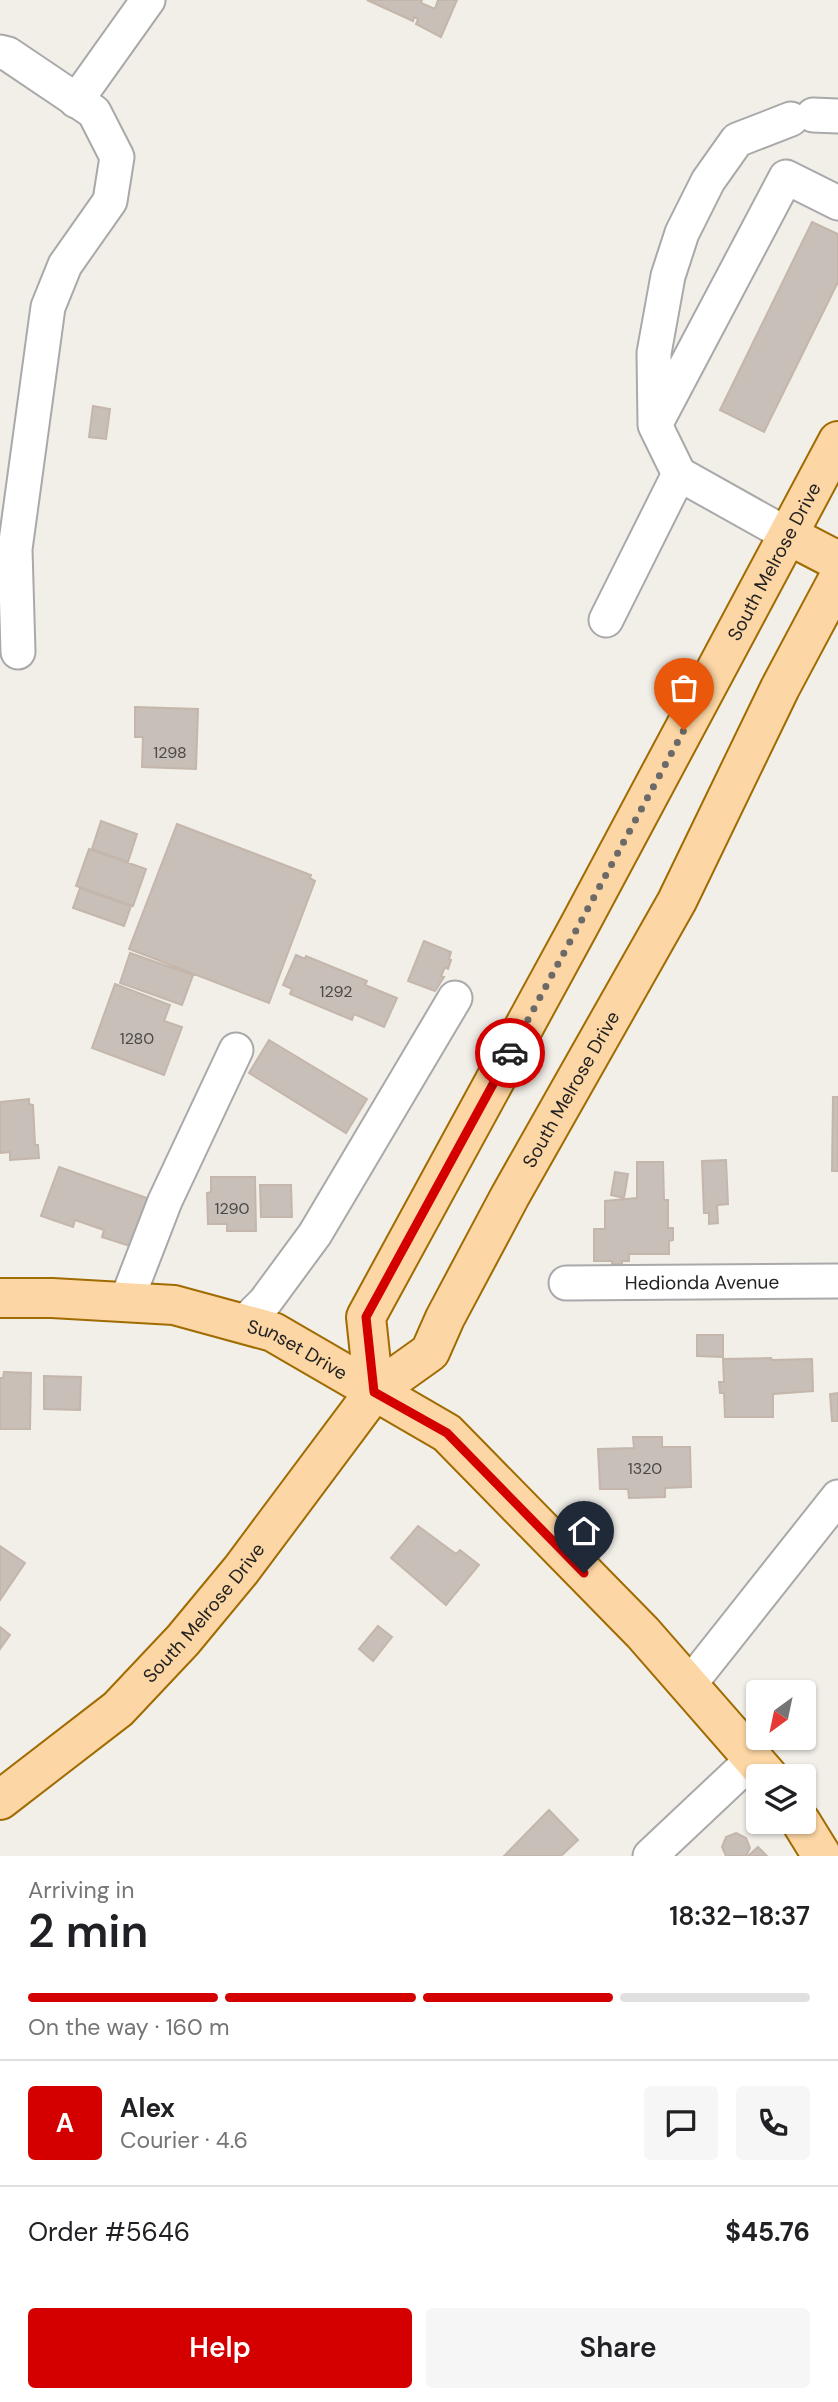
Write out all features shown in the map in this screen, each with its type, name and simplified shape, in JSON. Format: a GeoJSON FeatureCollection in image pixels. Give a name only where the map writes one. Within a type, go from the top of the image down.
{"type":"FeatureCollection","features":[{"type":"Feature","properties":{"kind":"main road","name":"South Melrose Drive"},"geometry":{"type":"LineString","coordinates":[[374,1392],[366,1317],[838,441]]}},
{"type":"Feature","properties":{"kind":"main road"},"geometry":{"type":"LineString","coordinates":[[788,534],[838,561]]}},
{"type":"Feature","properties":{"kind":"main road","name":"South Melrose Drive"},"geometry":{"type":"LineString","coordinates":[[0,1800],[118,1709],[183,1640],[241,1570],[374,1392],[430,1352],[445,1318],[510,1196],[677,901],[780,688],[838,579]]}},
{"type":"Feature","properties":{"kind":"main road","name":"Sunset Drive"},"geometry":{"type":"LineString","coordinates":[[0,1298],[174,1305],[273,1332],[447,1433],[643,1633],[757,1764]]}},
{"type":"Feature","properties":{"kind":"main road"},"geometry":{"type":"LineString","coordinates":[[808,1834],[822,1856]]}},
{"type":"Feature","properties":{"kind":"street"},"geometry":{"type":"LineString","coordinates":[[76,101],[148,0]]}},
{"type":"Feature","properties":{"kind":"street"},"geometry":{"type":"LineString","coordinates":[[0,52],[8,54],[94,112],[117,157],[110,201],[65,265],[48,307],[15,549],[18,652]]}},
{"type":"Feature","properties":{"kind":"street"},"geometry":{"type":"LineString","coordinates":[[788,534],[679,474],[655,425],[654,353],[668,276],[682,233],[708,181],[737,140],[814,117]]}},
{"type":"Feature","properties":{"kind":"street"},"geometry":{"type":"LineString","coordinates":[[655,425],[786,177],[838,203]]}},
{"type":"Feature","properties":{"kind":"street"},"geometry":{"type":"LineString","coordinates":[[606,620],[679,474]]}},
{"type":"Feature","properties":{"kind":"street"},"geometry":{"type":"LineString","coordinates":[[243,1324],[265,1303],[315,1234],[454,998]]}},
{"type":"Feature","properties":{"kind":"street"},"geometry":{"type":"LineString","coordinates":[[126,1302],[165,1200],[236,1050]]}},
{"type":"Feature","properties":{"kind":"street","name":"Hedionda Avenue"},"geometry":{"type":"LineString","coordinates":[[566,1283],[838,1281]]}},
{"type":"Feature","properties":{"kind":"street"},"geometry":{"type":"LineString","coordinates":[[690,1685],[838,1497]]}},
{"type":"Feature","properties":{"kind":"street"},"geometry":{"type":"LineString","coordinates":[[650,1856],[746,1779]]}},
{"type":"Feature","properties":{"kind":"building"},"geometry":{"type":"Polygon","coordinates":[[[367,0],[422,0],[421,3],[435,9],[438,0],[457,0],[441,37],[416,24],[418,19],[414,17],[413,21],[367,0]]]}},
{"type":"Feature","properties":{"kind":"building"},"geometry":{"type":"Polygon","coordinates":[[[812,222],[838,234],[838,282],[764,432],[720,410],[812,222]]]}},
{"type":"Feature","properties":{"kind":"building"},"geometry":{"type":"Polygon","coordinates":[[[93,406],[110,409],[106,439],[89,437],[93,406]]]}},
{"type":"Feature","properties":{"kind":"building"},"geometry":{"type":"Polygon","coordinates":[[[135,707],[198,709],[196,769],[142,767],[143,737],[135,737],[135,707]]]}},
{"type":"Feature","properties":{"kind":"building"},"geometry":{"type":"Polygon","coordinates":[[[101,821],[137,834],[128,862],[92,849],[101,821]]]}},
{"type":"Feature","properties":{"kind":"building"},"geometry":{"type":"Polygon","coordinates":[[[177,824],[311,875],[310,878],[315,881],[269,1003],[129,949],[177,824]]]}},
{"type":"Feature","properties":{"kind":"building"},"geometry":{"type":"Polygon","coordinates":[[[89,849],[146,869],[133,906],[76,886],[89,849]]]}},
{"type":"Feature","properties":{"kind":"building"},"geometry":{"type":"Polygon","coordinates":[[[80,888],[131,906],[124,926],[73,908],[80,888]]]}},
{"type":"Feature","properties":{"kind":"building"},"geometry":{"type":"Polygon","coordinates":[[[424,941],[451,952],[448,969],[445,967],[441,976],[444,977],[435,991],[408,981],[424,941]]]}},
{"type":"Feature","properties":{"kind":"building"},"geometry":{"type":"Polygon","coordinates":[[[130,953],[193,975],[182,1005],[120,983],[130,953]]]}},
{"type":"Feature","properties":{"kind":"building"},"geometry":{"type":"Polygon","coordinates":[[[296,955],[305,959],[306,956],[367,981],[365,985],[397,998],[384,1027],[354,1014],[352,1020],[290,994],[292,989],[283,985],[296,955]]]}},
{"type":"Feature","properties":{"kind":"building"},"geometry":{"type":"Polygon","coordinates":[[[115,984],[170,1005],[164,1021],[182,1027],[164,1075],[92,1048],[115,984]]]}},
{"type":"Feature","properties":{"kind":"building"},"geometry":{"type":"Polygon","coordinates":[[[269,1040],[367,1099],[346,1133],[249,1073],[269,1040]]]}},
{"type":"Feature","properties":{"kind":"building"},"geometry":{"type":"Polygon","coordinates":[[[833,1097],[838,1097],[838,1171],[832,1171],[833,1097]]]}},
{"type":"Feature","properties":{"kind":"building"},"geometry":{"type":"Polygon","coordinates":[[[29,1099],[29,1104],[33,1105],[35,1145],[38,1145],[39,1158],[10,1160],[10,1152],[0,1153],[0,1102],[29,1099]]]}},
{"type":"Feature","properties":{"kind":"building"},"geometry":{"type":"Polygon","coordinates":[[[726,1160],[728,1204],[717,1205],[718,1223],[709,1224],[709,1213],[704,1213],[702,1161],[726,1160]]]}},
{"type":"Feature","properties":{"kind":"building"},"geometry":{"type":"Polygon","coordinates":[[[637,1162],[663,1162],[664,1200],[668,1200],[668,1228],[673,1228],[669,1254],[629,1254],[629,1261],[622,1261],[622,1264],[594,1261],[594,1229],[605,1229],[605,1201],[637,1198],[637,1162]]]}},
{"type":"Feature","properties":{"kind":"building"},"geometry":{"type":"Polygon","coordinates":[[[59,1167],[150,1199],[133,1247],[102,1237],[104,1230],[75,1220],[73,1227],[41,1216],[59,1167]]]}},
{"type":"Feature","properties":{"kind":"building"},"geometry":{"type":"Polygon","coordinates":[[[615,1172],[628,1174],[624,1198],[611,1195],[615,1172]]]}},
{"type":"Feature","properties":{"kind":"building"},"geometry":{"type":"Polygon","coordinates":[[[211,1177],[255,1177],[256,1231],[227,1231],[227,1224],[208,1224],[207,1193],[211,1192],[211,1177]]]}},
{"type":"Feature","properties":{"kind":"building"},"geometry":{"type":"Polygon","coordinates":[[[260,1185],[291,1185],[292,1217],[261,1217],[260,1185]]]}},
{"type":"Feature","properties":{"kind":"building"},"geometry":{"type":"Polygon","coordinates":[[[697,1335],[723,1335],[723,1357],[697,1356],[697,1335]]]}},
{"type":"Feature","properties":{"kind":"building"},"geometry":{"type":"Polygon","coordinates":[[[723,1359],[812,1359],[813,1391],[773,1394],[773,1417],[725,1417],[724,1393],[720,1393],[719,1382],[724,1382],[723,1359]]]}},
{"type":"Feature","properties":{"kind":"building"},"geometry":{"type":"Polygon","coordinates":[[[4,1372],[31,1373],[30,1429],[0,1429],[0,1378],[3,1378],[4,1372]]]}},
{"type":"Feature","properties":{"kind":"building"},"geometry":{"type":"Polygon","coordinates":[[[44,1376],[81,1377],[80,1410],[44,1409],[44,1376]]]}},
{"type":"Feature","properties":{"kind":"building"},"geometry":{"type":"Polygon","coordinates":[[[838,1393],[838,1421],[832,1421],[830,1394],[838,1393]]]}},
{"type":"Feature","properties":{"kind":"building"},"geometry":{"type":"Polygon","coordinates":[[[633,1437],[662,1437],[662,1447],[690,1447],[691,1487],[665,1488],[665,1497],[629,1498],[628,1489],[600,1489],[598,1449],[634,1448],[633,1437]]]}},
{"type":"Feature","properties":{"kind":"building"},"geometry":{"type":"Polygon","coordinates":[[[418,1526],[456,1554],[460,1550],[479,1565],[446,1605],[391,1558],[418,1526]]]}},
{"type":"Feature","properties":{"kind":"building"},"geometry":{"type":"Polygon","coordinates":[[[0,1546],[25,1563],[0,1600],[0,1546]]]}},
{"type":"Feature","properties":{"kind":"building"},"geometry":{"type":"Polygon","coordinates":[[[378,1626],[392,1637],[373,1661],[359,1649],[378,1626]]]}},
{"type":"Feature","properties":{"kind":"building"},"geometry":{"type":"Polygon","coordinates":[[[0,1627],[10,1635],[0,1649],[0,1627]]]}},
{"type":"Feature","properties":{"kind":"building"},"geometry":{"type":"Polygon","coordinates":[[[549,1810],[578,1840],[561,1856],[504,1856],[549,1810]]]}},
{"type":"Feature","properties":{"kind":"building"},"geometry":{"type":"Polygon","coordinates":[[[736,1833],[746,1838],[750,1848],[746,1856],[726,1856],[722,1847],[726,1837],[736,1833]]]}},
{"type":"Feature","properties":{"kind":"building"},"geometry":{"type":"Polygon","coordinates":[[[758,1847],[767,1856],[748,1856],[758,1847]]]}},
{"type":"Feature","properties":{"kind":"way so far"},"geometry":{"type":"LineString","coordinates":[[510,1053],[684,730]]}},
{"type":"Feature","properties":{"kind":"route"},"geometry":{"type":"LineString","coordinates":[[510,1053],[366,1317],[374,1392],[447,1433],[584,1573]]}}]}
